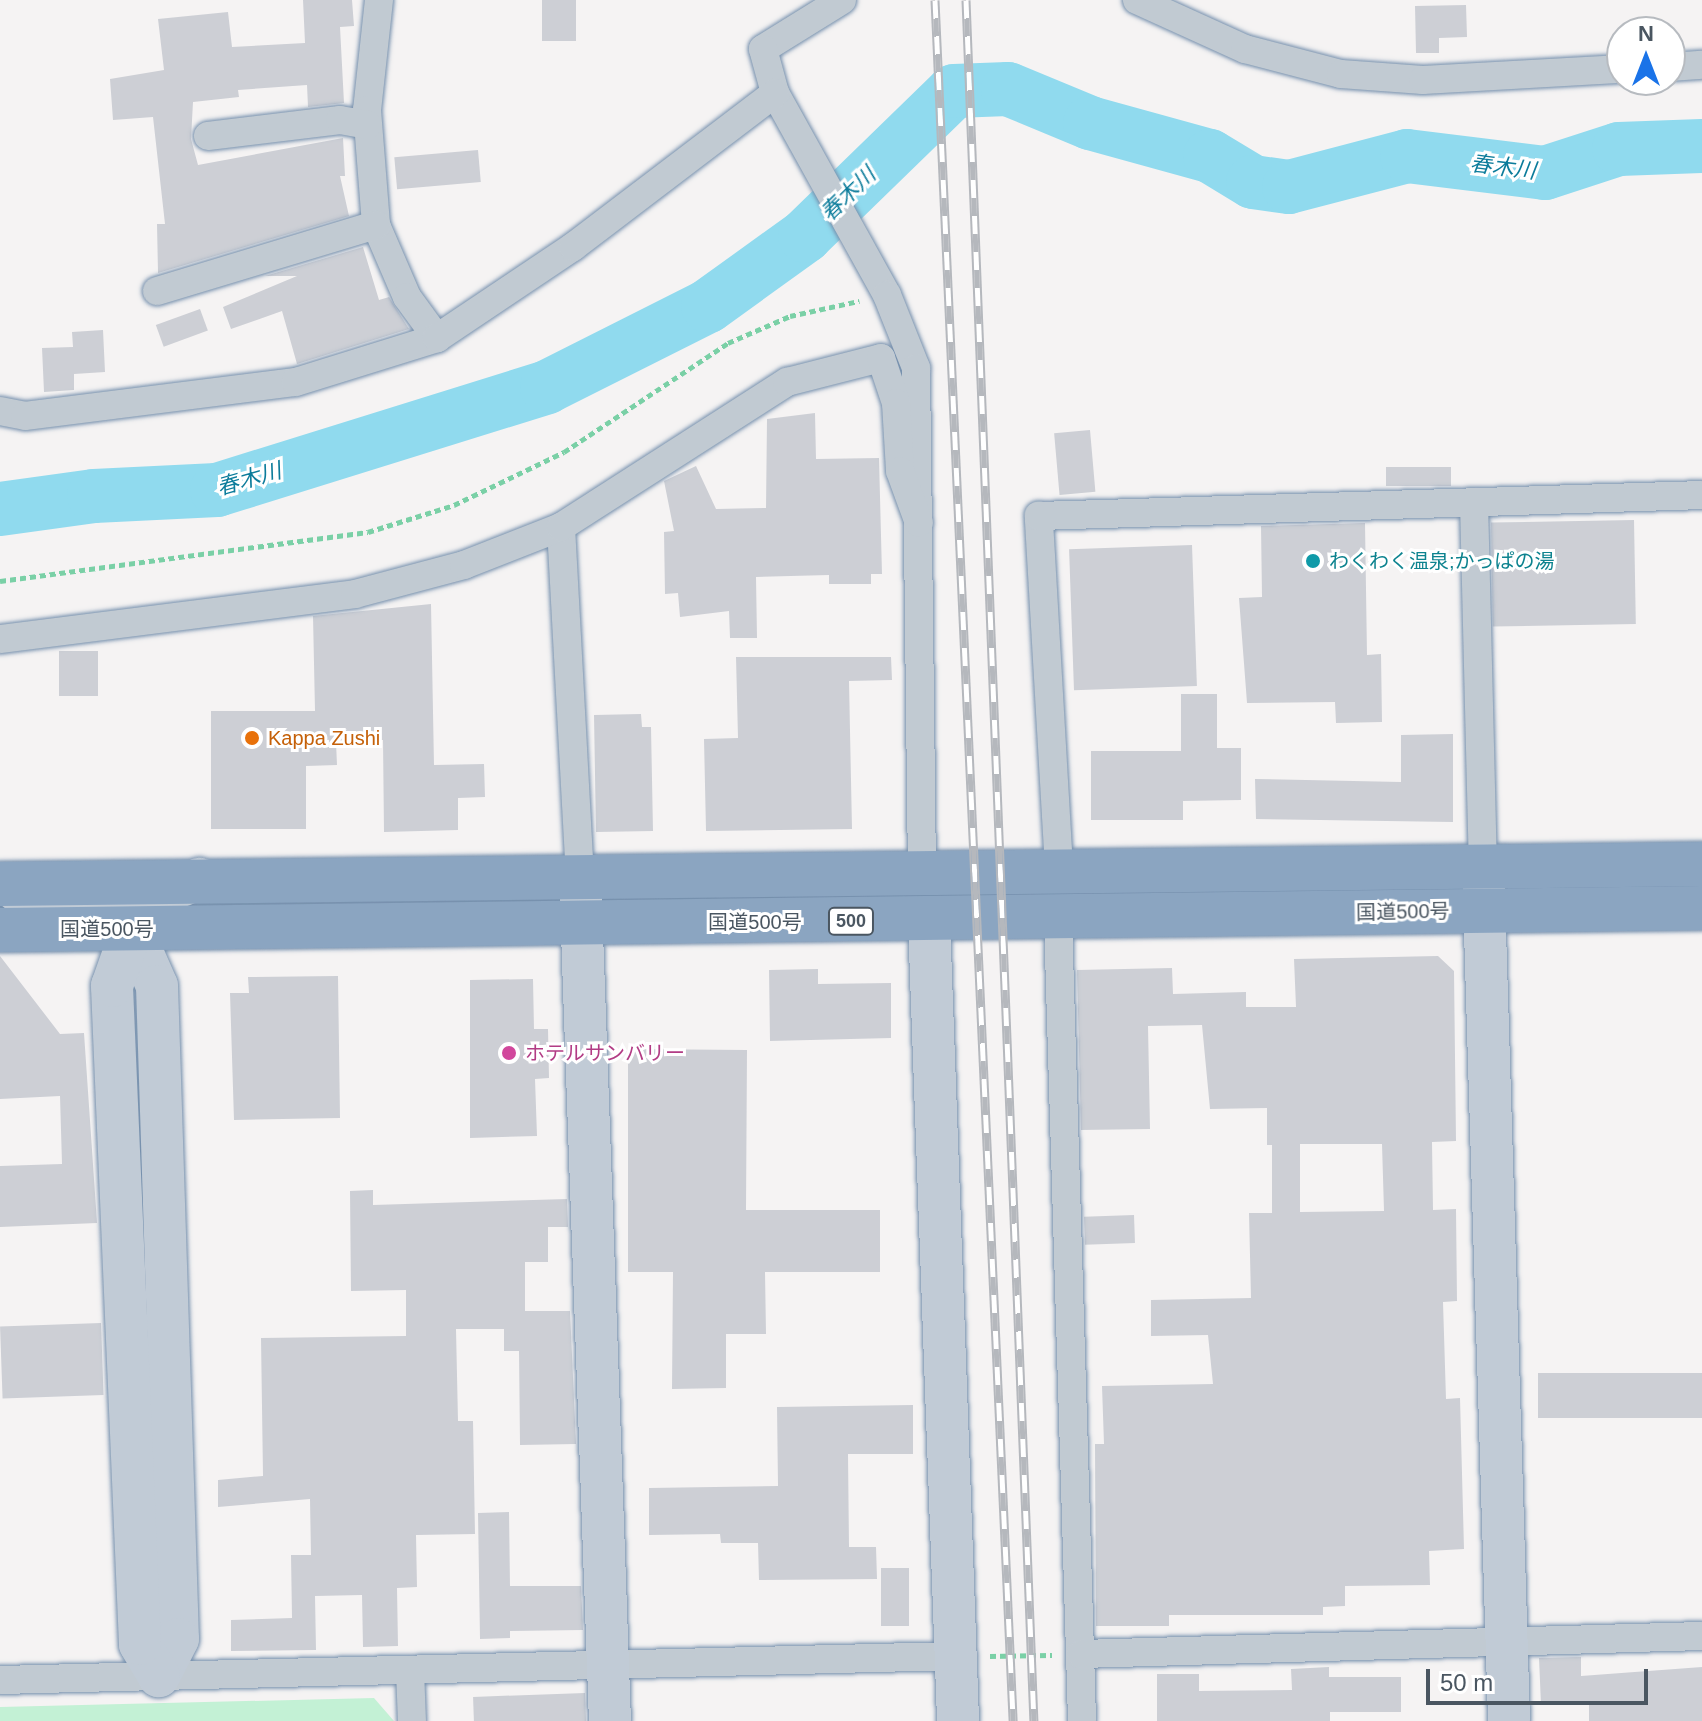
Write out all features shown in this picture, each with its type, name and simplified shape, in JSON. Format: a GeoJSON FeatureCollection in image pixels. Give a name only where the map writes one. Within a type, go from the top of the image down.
{"type":"FeatureCollection","features":[{"type":"Feature","properties":{"kind":"highway"},"geometry":{"type":"LineString","coordinates":[[0,885],[199,879],[1059,868],[1702,864]]}},
{"type":"Feature","properties":{"kind":"highway","name":"国道500号"},"geometry":{"type":"LineString","coordinates":[[0,930],[1058,920],[1702,908]]}},
{"type":"Feature","properties":{"kind":"street"},"geometry":{"type":"LineString","coordinates":[[379,0],[368,125],[376,225],[407,297],[437,338]]}},
{"type":"Feature","properties":{"kind":"street"},"geometry":{"type":"LineString","coordinates":[[842,0],[763,49],[778,99],[887,295],[916,368],[922,872]]}},
{"type":"Feature","properties":{"kind":"street"},"geometry":{"type":"LineString","coordinates":[[1137,0],[1245,49],[1341,74],[1423,80],[1606,70]]}},
{"type":"Feature","properties":{"kind":"street"},"geometry":{"type":"LineString","coordinates":[[0,411],[40,415],[296,382],[437,338],[573,247],[778,99]]}},
{"type":"Feature","properties":{"kind":"street"},"geometry":{"type":"LineString","coordinates":[[208,136],[340,120],[368,125]]}},
{"type":"Feature","properties":{"kind":"street"},"geometry":{"type":"LineString","coordinates":[[157,291],[376,225]]}},
{"type":"Feature","properties":{"kind":"street"},"geometry":{"type":"LineString","coordinates":[[0,639],[355,594],[464,565],[561,527],[787,382],[881,358],[896,403],[900,471],[919,523]]}},
{"type":"Feature","properties":{"kind":"street"},"geometry":{"type":"LineString","coordinates":[[1059,868],[1039,516],[1702,495]]}},
{"type":"Feature","properties":{"kind":"street"},"geometry":{"type":"LineString","coordinates":[[1474,502],[1509,1721]]}},
{"type":"Feature","properties":{"kind":"street"},"geometry":{"type":"LineString","coordinates":[[561,527],[582,924],[610,1721]]}},
{"type":"Feature","properties":{"kind":"street"},"geometry":{"type":"LineString","coordinates":[[132,929],[164,893],[199,879]]}},
{"type":"Feature","properties":{"kind":"street"},"geometry":{"type":"LineString","coordinates":[[0,885],[108,910],[132,929],[157,986],[178,1639],[159,1676]]}},
{"type":"Feature","properties":{"kind":"street"},"geometry":{"type":"LineString","coordinates":[[1058,920],[1082,1721]]}},
{"type":"Feature","properties":{"kind":"street"},"geometry":{"type":"LineString","coordinates":[[929,921],[958,1721]]}},
{"type":"Feature","properties":{"kind":"street"},"geometry":{"type":"LineString","coordinates":[[1081,1654],[1702,1636]]}},
{"type":"Feature","properties":{"kind":"street"},"geometry":{"type":"LineString","coordinates":[[0,1680],[955,1656]]}},
{"type":"Feature","properties":{"kind":"street"},"geometry":{"type":"LineString","coordinates":[[410,1670],[412,1721]]}},
{"type":"Feature","properties":{"kind":"path"},"geometry":{"type":"LineString","coordinates":[[0,581],[368,532],[454,505],[564,452],[728,343],[790,316],[887,295]]}},
{"type":"Feature","properties":{"kind":"path"},"geometry":{"type":"LineString","coordinates":[[955,1656],[1081,1654]]}},
{"type":"Feature","properties":{"kind":"green space"},"geometry":{"type":"Polygon","coordinates":[[[374,1698],[394,1721],[0,1721],[0,1707],[374,1698]]]}},
{"type":"Feature","properties":{"kind":"building"},"geometry":{"type":"Polygon","coordinates":[[[303,0],[352,0],[354,26],[340,27],[344,103],[308,107],[307,85],[238,90],[239,97],[193,102],[191,139],[198,165],[343,138],[345,176],[340,176],[349,216],[158,273],[157,224],[165,224],[153,117],[113,120],[110,79],[164,70],[158,19],[228,12],[232,47],[305,43],[303,0]]]}},
{"type":"Feature","properties":{"kind":"building"},"geometry":{"type":"Polygon","coordinates":[[[542,0],[576,0],[576,41],[542,41],[542,0]]]}},
{"type":"Feature","properties":{"kind":"building"},"geometry":{"type":"Polygon","coordinates":[[[1466,5],[1467,37],[1439,38],[1439,53],[1416,53],[1415,6],[1466,5]]]}},
{"type":"Feature","properties":{"kind":"building"},"geometry":{"type":"Polygon","coordinates":[[[478,150],[481,182],[397,189],[394,157],[478,150]]]}},
{"type":"Feature","properties":{"kind":"building"},"geometry":{"type":"Polygon","coordinates":[[[363,247],[379,300],[389,297],[409,329],[297,364],[282,311],[231,329],[223,307],[297,276],[265,276],[363,247]]]}},
{"type":"Feature","properties":{"kind":"building"},"geometry":{"type":"Polygon","coordinates":[[[200,309],[208,331],[164,347],[156,325],[200,309]]]}},
{"type":"Feature","properties":{"kind":"building"},"geometry":{"type":"Polygon","coordinates":[[[103,330],[105,372],[74,374],[74,390],[44,392],[42,348],[73,347],[72,332],[103,330]]]}},
{"type":"Feature","properties":{"kind":"building"},"geometry":{"type":"Polygon","coordinates":[[[815,413],[816,459],[879,458],[882,574],[871,574],[871,584],[829,584],[829,575],[756,577],[757,638],[730,638],[729,611],[680,617],[678,593],[665,594],[664,532],[674,531],[664,481],[696,466],[716,509],[766,508],[767,419],[815,413]]]}},
{"type":"Feature","properties":{"kind":"building"},"geometry":{"type":"Polygon","coordinates":[[[1090,430],[1095,492],[1060,495],[1054,433],[1090,430]]]}},
{"type":"Feature","properties":{"kind":"building"},"geometry":{"type":"Polygon","coordinates":[[[1386,467],[1451,467],[1451,486],[1386,486],[1386,467]]]}},
{"type":"Feature","properties":{"kind":"building"},"geometry":{"type":"Polygon","coordinates":[[[1634,520],[1636,624],[1493,626],[1491,522],[1634,520]]]}},
{"type":"Feature","properties":{"kind":"building"},"geometry":{"type":"Polygon","coordinates":[[[1365,523],[1367,655],[1381,654],[1382,722],[1336,723],[1335,702],[1247,703],[1239,598],[1262,597],[1261,526],[1365,523]]]}},
{"type":"Feature","properties":{"kind":"building"},"geometry":{"type":"Polygon","coordinates":[[[1192,545],[1197,686],[1074,690],[1069,549],[1192,545]]]}},
{"type":"Feature","properties":{"kind":"building"},"geometry":{"type":"Polygon","coordinates":[[[431,604],[434,765],[484,764],[485,797],[458,798],[458,830],[384,832],[383,740],[336,742],[337,765],[306,766],[306,829],[211,829],[211,711],[315,711],[313,616],[431,604]]]}},
{"type":"Feature","properties":{"kind":"building"},"geometry":{"type":"Polygon","coordinates":[[[59,651],[98,651],[98,696],[59,696],[59,651]]]}},
{"type":"Feature","properties":{"kind":"building"},"geometry":{"type":"Polygon","coordinates":[[[736,657],[891,657],[892,680],[849,681],[852,829],[706,831],[704,739],[738,738],[736,657]]]}},
{"type":"Feature","properties":{"kind":"building"},"geometry":{"type":"Polygon","coordinates":[[[1181,694],[1217,694],[1217,748],[1241,748],[1241,800],[1183,801],[1183,820],[1091,820],[1091,751],[1181,751],[1181,694]]]}},
{"type":"Feature","properties":{"kind":"building"},"geometry":{"type":"Polygon","coordinates":[[[641,714],[642,727],[651,727],[653,831],[596,832],[594,715],[641,714]]]}},
{"type":"Feature","properties":{"kind":"building"},"geometry":{"type":"Polygon","coordinates":[[[1453,734],[1453,822],[1256,819],[1255,779],[1401,782],[1401,735],[1453,734]]]}},
{"type":"Feature","properties":{"kind":"building"},"geometry":{"type":"Polygon","coordinates":[[[0,956],[60,1034],[84,1033],[97,1223],[0,1227],[0,1166],[62,1164],[60,1096],[0,1099],[0,956]]]}},
{"type":"Feature","properties":{"kind":"building"},"geometry":{"type":"Polygon","coordinates":[[[1438,956],[1454,971],[1456,1141],[1432,1142],[1433,1210],[1456,1209],[1457,1301],[1443,1302],[1446,1399],[1460,1398],[1464,1549],[1429,1551],[1430,1585],[1345,1586],[1345,1606],[1323,1607],[1323,1615],[1169,1615],[1169,1626],[1096,1626],[1095,1444],[1104,1444],[1102,1386],[1213,1384],[1208,1335],[1151,1336],[1151,1300],[1251,1298],[1249,1213],[1272,1213],[1272,1145],[1267,1145],[1267,1108],[1210,1109],[1202,1025],[1148,1026],[1150,1129],[1081,1130],[1077,970],[1172,968],[1173,994],[1246,992],[1246,1007],[1296,1007],[1294,959],[1438,956]],[[1300,1144],[1300,1212],[1384,1211],[1382,1144],[1300,1144]]]}},
{"type":"Feature","properties":{"kind":"building"},"geometry":{"type":"Polygon","coordinates":[[[818,969],[818,984],[891,983],[891,1038],[770,1041],[769,970],[818,969]]]}},
{"type":"Feature","properties":{"kind":"building"},"geometry":{"type":"Polygon","coordinates":[[[338,976],[340,1118],[234,1120],[230,993],[249,993],[248,977],[338,976]]]}},
{"type":"Feature","properties":{"kind":"building","name":"ホテルサンバリー"},"geometry":{"type":"Polygon","coordinates":[[[533,979],[534,1029],[548,1029],[549,1078],[535,1079],[537,1136],[470,1138],[470,980],[533,979]]]}},
{"type":"Feature","properties":{"kind":"building"},"geometry":{"type":"Polygon","coordinates":[[[628,1049],[747,1050],[746,1210],[880,1210],[880,1272],[765,1272],[766,1334],[726,1334],[726,1388],[672,1389],[673,1272],[628,1272],[628,1049]]]}},
{"type":"Feature","properties":{"kind":"building"},"geometry":{"type":"Polygon","coordinates":[[[373,1190],[373,1205],[567,1199],[568,1227],[548,1227],[548,1262],[525,1262],[525,1311],[570,1311],[576,1444],[520,1445],[519,1351],[504,1351],[504,1329],[456,1329],[458,1421],[473,1421],[475,1534],[416,1535],[417,1587],[397,1588],[398,1646],[363,1647],[362,1595],[315,1596],[316,1650],[231,1651],[231,1620],[292,1618],[291,1555],[311,1555],[310,1499],[218,1507],[218,1480],[263,1476],[261,1338],[406,1336],[406,1290],[351,1291],[350,1191],[373,1190]]]}},
{"type":"Feature","properties":{"kind":"building"},"geometry":{"type":"Polygon","coordinates":[[[1134,1215],[1135,1243],[1085,1245],[1084,1217],[1134,1215]]]}},
{"type":"Feature","properties":{"kind":"building"},"geometry":{"type":"Polygon","coordinates":[[[101,1323],[104,1395],[3,1398],[0,1327],[101,1323]]]}},
{"type":"Feature","properties":{"kind":"building"},"geometry":{"type":"Polygon","coordinates":[[[1538,1373],[1702,1373],[1702,1418],[1538,1418],[1538,1373]]]}},
{"type":"Feature","properties":{"kind":"building"},"geometry":{"type":"Polygon","coordinates":[[[913,1405],[913,1454],[848,1454],[849,1547],[876,1547],[877,1579],[759,1580],[758,1543],[721,1543],[720,1534],[649,1535],[649,1488],[778,1486],[777,1407],[913,1405]]]}},
{"type":"Feature","properties":{"kind":"building"},"geometry":{"type":"Polygon","coordinates":[[[509,1512],[510,1586],[581,1586],[583,1630],[510,1631],[510,1638],[480,1639],[478,1513],[509,1512]]]}},
{"type":"Feature","properties":{"kind":"building"},"geometry":{"type":"Polygon","coordinates":[[[881,1568],[909,1568],[909,1626],[881,1626],[881,1568]]]}},
{"type":"Feature","properties":{"kind":"building"},"geometry":{"type":"Polygon","coordinates":[[[1581,1657],[1581,1676],[1702,1667],[1702,1721],[1589,1721],[1589,1704],[1541,1705],[1539,1658],[1581,1657]]]}},
{"type":"Feature","properties":{"kind":"building"},"geometry":{"type":"Polygon","coordinates":[[[1329,1667],[1329,1677],[1401,1677],[1401,1712],[1330,1712],[1330,1721],[1157,1721],[1157,1674],[1199,1674],[1199,1691],[1292,1690],[1291,1669],[1329,1667]]]}},
{"type":"Feature","properties":{"kind":"building"},"geometry":{"type":"Polygon","coordinates":[[[585,1693],[586,1721],[474,1721],[473,1697],[585,1693]]]}},
{"type":"Feature","properties":{"kind":"waterway","name":"春木川"},"geometry":{"type":"LineString","coordinates":[[0,509],[94,496],[217,490],[547,387],[708,306],[805,236],[954,91],[1008,89],[1090,123],[1210,156],[1253,182],[1289,187],[1407,156],[1545,173],[1619,149],[1702,146]]}},
{"type":"Feature","properties":{"kind":"railway"},"geometry":{"type":"LineString","coordinates":[[935,0],[1013,1721]]}},
{"type":"Feature","properties":{"kind":"railway"},"geometry":{"type":"LineString","coordinates":[[966,0],[1034,1721]]}},
{"type":"Feature","properties":{"kind":"place","name":"わくわく温泉;かっぱの湯"},"geometry":{"type":"Point","coordinates":[1313,561]}},
{"type":"Feature","properties":{"kind":"place","name":"Kappa Zushi"},"geometry":{"type":"Point","coordinates":[252,738]}},
{"type":"Feature","properties":{"kind":"place","name":"ホテルサンバリー"},"geometry":{"type":"Point","coordinates":[509,1053]}}]}
